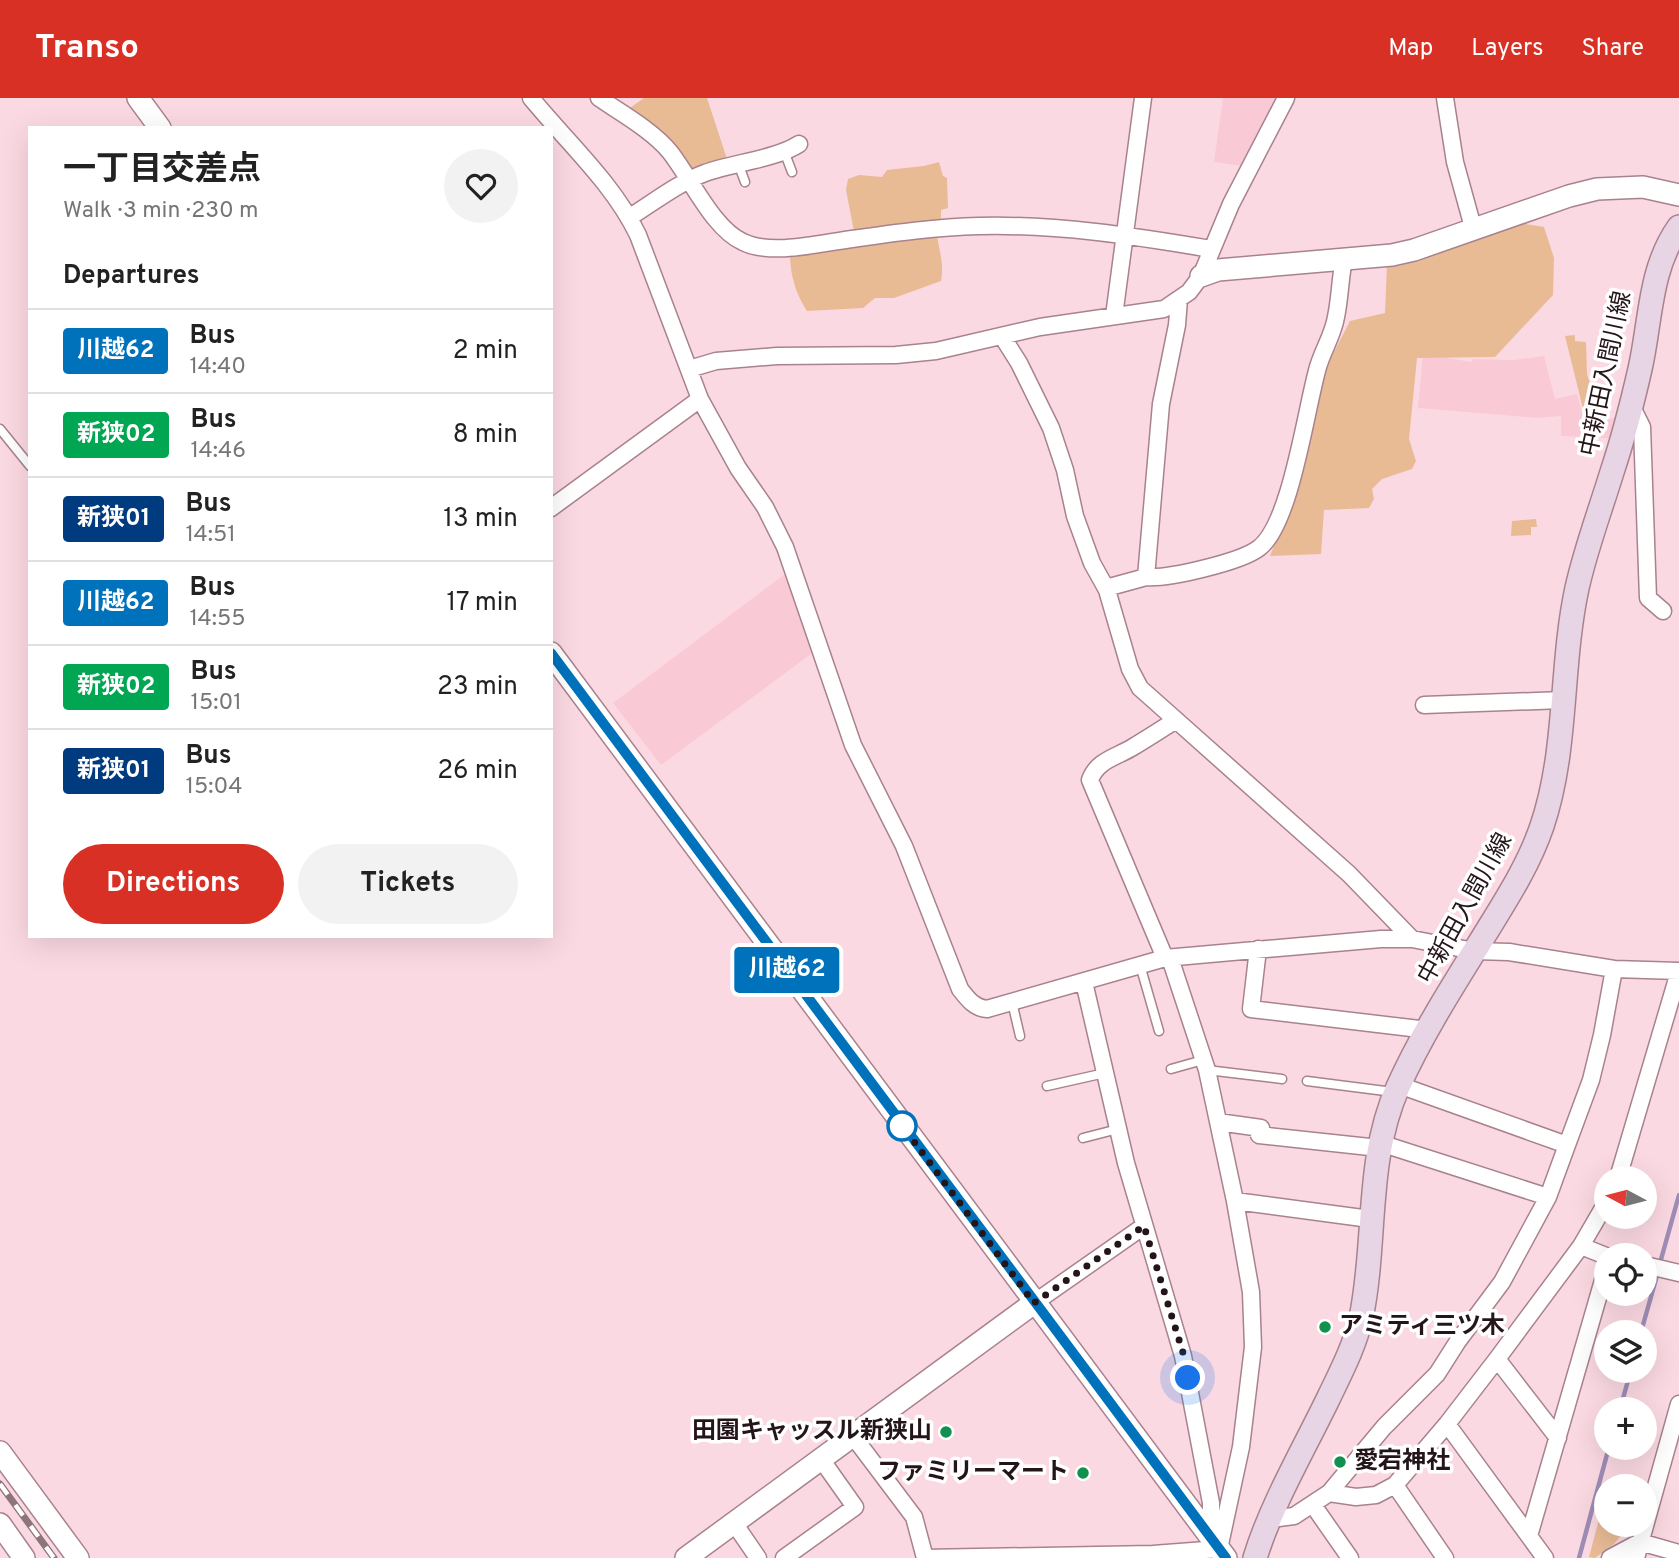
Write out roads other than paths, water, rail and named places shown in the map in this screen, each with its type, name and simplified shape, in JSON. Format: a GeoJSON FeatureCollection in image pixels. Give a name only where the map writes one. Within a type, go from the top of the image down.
{"type":"FeatureCollection","features":[{"type":"Feature","properties":{"kind":"main road","name":"中新田入間川線"},"geometry":{"type":"LineString","coordinates":[[1255,1558],[1271,1518],[1342,1369],[1360,1320],[1369,1265],[1370,1219],[1380,1146],[1397,1089],[1428,1030],[1516,884],[1541,827],[1557,766],[1577,588],[1632,405],[1654,286],[1666,246],[1678,231]]}},
{"type":"Feature","properties":{"kind":"street"},"geometry":{"type":"LineString","coordinates":[[531,98],[630,217],[700,399],[785,547],[853,745],[904,846],[960,989],[970,1002],[981,1008],[1012,1002],[1167,958],[1326,942],[1412,939],[1474,951],[1509,952],[1614,969],[1679,972],[1622,1166]]}},
{"type":"Feature","properties":{"kind":"street"},"geometry":{"type":"LineString","coordinates":[[598,98],[631,119],[669,150],[716,219],[739,241],[757,248],[782,248],[978,226],[1030,227],[1125,235],[1211,249]]}},
{"type":"Feature","properties":{"kind":"street"},"geometry":{"type":"LineString","coordinates":[[1114,316],[1143,98]]}},
{"type":"Feature","properties":{"kind":"street"},"geometry":{"type":"LineString","coordinates":[[689,369],[716,361],[777,356],[896,355],[922,352],[1040,327],[1158,312],[1189,292],[1201,276],[1231,204],[1286,98]]}},
{"type":"Feature","properties":{"kind":"street"},"geometry":{"type":"LineString","coordinates":[[1445,98],[1455,162],[1474,230]]}},
{"type":"Feature","properties":{"kind":"street"},"geometry":{"type":"LineString","coordinates":[[143,99],[159,126]]}},
{"type":"Feature","properties":{"kind":"street"},"geometry":{"type":"LineString","coordinates":[[630,217],[688,180],[791,147]]}},
{"type":"Feature","properties":{"kind":"street"},"geometry":{"type":"LineString","coordinates":[[1201,276],[1218,270],[1392,255],[1597,189],[1643,187],[1679,195]]}},
{"type":"Feature","properties":{"kind":"street"},"geometry":{"type":"LineString","coordinates":[[1105,588],[1146,577],[1156,578],[1202,568],[1244,556],[1260,548],[1270,534],[1287,497],[1318,366],[1332,333],[1344,259]]}},
{"type":"Feature","properties":{"kind":"street"},"geometry":{"type":"LineString","coordinates":[[1146,577],[1161,404],[1177,325],[1179,299]]}},
{"type":"Feature","properties":{"kind":"street"},"geometry":{"type":"LineString","coordinates":[[1002,336],[1019,363],[1051,428],[1065,470],[1075,516],[1092,563],[1105,588],[1130,669],[1140,688],[1349,874],[1412,939]]}},
{"type":"Feature","properties":{"kind":"street"},"geometry":{"type":"LineString","coordinates":[[553,507],[700,399]]}},
{"type":"Feature","properties":{"kind":"street"},"geometry":{"type":"LineString","coordinates":[[1632,405],[1642,427],[1648,598],[1663,611]]}},
{"type":"Feature","properties":{"kind":"street"},"geometry":{"type":"LineString","coordinates":[[553,656],[1217,1547]]}},
{"type":"Feature","properties":{"kind":"street"},"geometry":{"type":"LineString","coordinates":[[1423,705],[1563,700]]}},
{"type":"Feature","properties":{"kind":"street"},"geometry":{"type":"LineString","coordinates":[[1176,720],[1106,760],[1093,772],[1090,780],[1167,958],[1205,1065],[1235,1201],[1251,1292],[1253,1347],[1241,1447],[1217,1547]]}},
{"type":"Feature","properties":{"kind":"street"},"geometry":{"type":"LineString","coordinates":[[1258,949],[1251,1009],[1428,1030]]}},
{"type":"Feature","properties":{"kind":"street"},"geometry":{"type":"LineString","coordinates":[[1271,1518],[1294,1516],[1329,1493],[1384,1427],[1437,1374],[1502,1283],[1548,1197],[1591,1080],[1614,969]]}},
{"type":"Feature","properties":{"kind":"street"},"geometry":{"type":"LineString","coordinates":[[1084,982],[1118,1129],[1144,1226],[1184,1356],[1217,1547]]}},
{"type":"Feature","properties":{"kind":"street"},"geometry":{"type":"LineString","coordinates":[[1397,1089],[1567,1145]]}},
{"type":"Feature","properties":{"kind":"street"},"geometry":{"type":"LineString","coordinates":[[1218,1122],[1261,1128],[1259,1135],[1380,1146],[1548,1197]]}},
{"type":"Feature","properties":{"kind":"street"},"geometry":{"type":"LineString","coordinates":[[1235,1201],[1370,1219]]}},
{"type":"Feature","properties":{"kind":"street"},"geometry":{"type":"LineString","coordinates":[[1329,1493],[1356,1497],[1376,1495],[1395,1485],[1497,1359],[1581,1246],[1594,1224]]}},
{"type":"Feature","properties":{"kind":"street"},"geometry":{"type":"LineString","coordinates":[[686,1558],[1034,1303],[1144,1226]]}},
{"type":"Feature","properties":{"kind":"street"},"geometry":{"type":"LineString","coordinates":[[1581,1246],[1594,1251]]}},
{"type":"Feature","properties":{"kind":"street"},"geometry":{"type":"LineString","coordinates":[[1529,1536],[1596,1306]]}},
{"type":"Feature","properties":{"kind":"street"},"geometry":{"type":"LineString","coordinates":[[1497,1359],[1558,1438]]}},
{"type":"Feature","properties":{"kind":"street"},"geometry":{"type":"LineString","coordinates":[[1638,1550],[1679,1404]]}},
{"type":"Feature","properties":{"kind":"street"},"geometry":{"type":"LineString","coordinates":[[1447,1424],[1545,1558]]}},
{"type":"Feature","properties":{"kind":"street"},"geometry":{"type":"LineString","coordinates":[[853,1436],[914,1517],[925,1558],[1153,1556],[1217,1547]]}},
{"type":"Feature","properties":{"kind":"street"},"geometry":{"type":"LineString","coordinates":[[0,1452],[78,1558]]}},
{"type":"Feature","properties":{"kind":"street"},"geometry":{"type":"LineString","coordinates":[[784,1558],[855,1507],[821,1459]]}},
{"type":"Feature","properties":{"kind":"street"},"geometry":{"type":"LineString","coordinates":[[1395,1485],[1445,1558]]}},
{"type":"Feature","properties":{"kind":"street"},"geometry":{"type":"LineString","coordinates":[[1313,1506],[1350,1558]]}},
{"type":"Feature","properties":{"kind":"street"},"geometry":{"type":"LineString","coordinates":[[734,1523],[758,1558]]}},
{"type":"Feature","properties":{"kind":"street"},"geometry":{"type":"LineString","coordinates":[[0,1524],[24,1558]]}},
{"type":"Feature","properties":{"kind":"street"},"geometry":{"type":"LineString","coordinates":[[1610,1558],[1621,1550],[1679,1553]]}},
{"type":"Feature","properties":{"kind":"lane"},"geometry":{"type":"LineString","coordinates":[[791,147],[792,172]]}},
{"type":"Feature","properties":{"kind":"lane"},"geometry":{"type":"LineString","coordinates":[[738,163],[745,182]]}},
{"type":"Feature","properties":{"kind":"lane"},"geometry":{"type":"LineString","coordinates":[[0,429],[28,464]]}},
{"type":"Feature","properties":{"kind":"lane"},"geometry":{"type":"LineString","coordinates":[[1139,965],[1159,1031]]}},
{"type":"Feature","properties":{"kind":"lane"},"geometry":{"type":"LineString","coordinates":[[1012,1002],[1020,1036]]}},
{"type":"Feature","properties":{"kind":"lane"},"geometry":{"type":"LineString","coordinates":[[1171,1069],[1205,1065],[1282,1079]]}},
{"type":"Feature","properties":{"kind":"lane"},"geometry":{"type":"LineString","coordinates":[[1047,1086],[1105,1073]]}},
{"type":"Feature","properties":{"kind":"lane"},"geometry":{"type":"LineString","coordinates":[[1307,1081],[1397,1089]]}},
{"type":"Feature","properties":{"kind":"lane"},"geometry":{"type":"LineString","coordinates":[[1083,1138],[1118,1129]]}},
{"type":"Feature","properties":{"kind":"waterway"},"geometry":{"type":"LineString","coordinates":[[1660,1263],[1679,1195]]}},
{"type":"Feature","properties":{"kind":"waterway"},"geometry":{"type":"LineString","coordinates":[[1644,1320],[1658,1272]]}},
{"type":"Feature","properties":{"kind":"waterway"},"geometry":{"type":"LineString","coordinates":[[1623,1397],[1627,1383]]}},
{"type":"Feature","properties":{"kind":"waterway"},"geometry":{"type":"LineString","coordinates":[[1579,1558],[1605,1460]]}},
{"type":"Feature","properties":{"kind":"railway"},"geometry":{"type":"LineString","coordinates":[[0,1484],[54,1558]]}},
{"type":"Feature","properties":{"kind":"place","name":"アミティ三ツ木"},"geometry":{"type":"Point","coordinates":[1325,1327]}},
{"type":"Feature","properties":{"kind":"place","name":"田園キャッスル新狭山"},"geometry":{"type":"Point","coordinates":[946,1432]}},
{"type":"Feature","properties":{"kind":"place","name":"愛宕神社"},"geometry":{"type":"Point","coordinates":[1340,1462]}},
{"type":"Feature","properties":{"kind":"place","name":"ファミリーマート"},"geometry":{"type":"Point","coordinates":[1083,1473]}}]}
